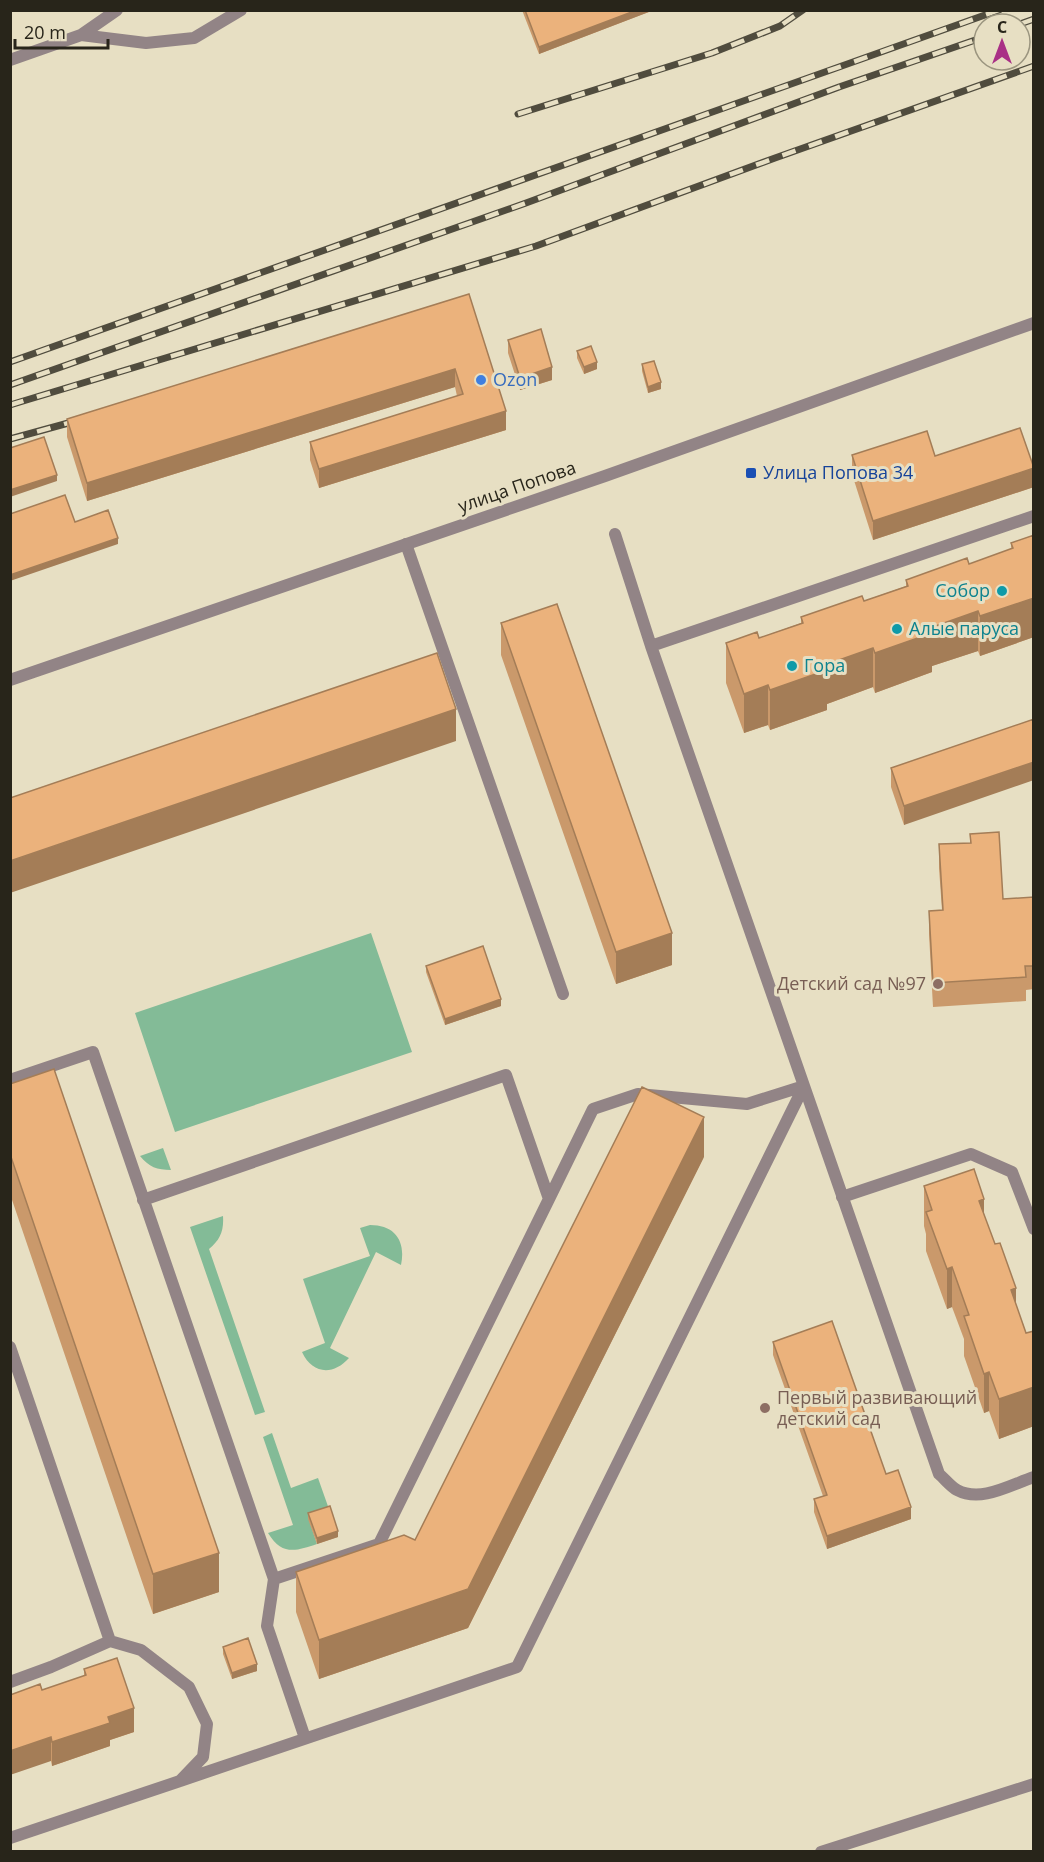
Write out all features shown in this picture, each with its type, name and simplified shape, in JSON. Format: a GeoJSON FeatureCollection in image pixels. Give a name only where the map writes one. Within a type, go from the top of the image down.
{"type":"FeatureCollection","features":[{"type":"Feature","properties":{"kind":"street"},"geometry":{"type":"LineString","coordinates":[[10,60],[81,35],[117,10]]}},
{"type":"Feature","properties":{"kind":"street"},"geometry":{"type":"LineString","coordinates":[[81,35],[146,43],[195,38],[241,10]]}},
{"type":"Feature","properties":{"kind":"street","name":"улица Попова"},"geometry":{"type":"LineString","coordinates":[[10,680],[605,476],[1034,323]]}},
{"type":"Feature","properties":{"kind":"street"},"geometry":{"type":"LineString","coordinates":[[651,646],[1034,516]]}},
{"type":"Feature","properties":{"kind":"street"},"geometry":{"type":"LineString","coordinates":[[615,534],[651,646],[939,1474],[956,1490],[972,1496],[987,1494],[1034,1477]]}},
{"type":"Feature","properties":{"kind":"street"},"geometry":{"type":"LineString","coordinates":[[406,544],[563,994]]}},
{"type":"Feature","properties":{"kind":"street"},"geometry":{"type":"LineString","coordinates":[[10,1080],[93,1052],[274,1579],[267,1626],[305,1738]]}},
{"type":"Feature","properties":{"kind":"street"},"geometry":{"type":"LineString","coordinates":[[143,1200],[506,1075],[549,1199]]}},
{"type":"Feature","properties":{"kind":"street"},"geometry":{"type":"LineString","coordinates":[[274,1579],[379,1544],[593,1109],[638,1094],[747,1104],[804,1086]]}},
{"type":"Feature","properties":{"kind":"street"},"geometry":{"type":"LineString","coordinates":[[10,1838],[517,1667],[804,1086]]}},
{"type":"Feature","properties":{"kind":"street"},"geometry":{"type":"LineString","coordinates":[[842,1197],[971,1154],[1012,1172],[1034,1229]]}},
{"type":"Feature","properties":{"kind":"street"},"geometry":{"type":"LineString","coordinates":[[10,1347],[110,1641]]}},
{"type":"Feature","properties":{"kind":"street"},"geometry":{"type":"LineString","coordinates":[[10,1682],[110,1641],[141,1650],[189,1687],[207,1724],[203,1757],[180,1781]]}},
{"type":"Feature","properties":{"kind":"street"},"geometry":{"type":"LineString","coordinates":[[821,1851],[1034,1784]]}},
{"type":"Feature","properties":{"kind":"green space"},"geometry":{"type":"Polygon","coordinates":[[[371,933],[412,1052],[175,1132],[135,1013],[371,933]]]}},
{"type":"Feature","properties":{"kind":"green space"},"geometry":{"type":"Polygon","coordinates":[[[163,1148],[171,1170],[154,1167],[140,1156],[163,1148]]]}},
{"type":"Feature","properties":{"kind":"green space"},"geometry":{"type":"Polygon","coordinates":[[[223,1216],[220,1235],[209,1249],[265,1412],[255,1415],[190,1227],[223,1216]]]}},
{"type":"Feature","properties":{"kind":"green space"},"geometry":{"type":"Polygon","coordinates":[[[370,1225],[386,1228],[397,1236],[402,1249],[401,1265],[376,1252],[330,1348],[349,1358],[343,1364],[330,1370],[317,1368],[311,1365],[302,1352],[325,1343],[303,1279],[370,1256],[360,1228],[370,1225]]]}},
{"type":"Feature","properties":{"kind":"green space"},"geometry":{"type":"Polygon","coordinates":[[[272,1433],[291,1488],[318,1478],[330,1512],[309,1520],[317,1544],[290,1550],[279,1545],[268,1533],[293,1525],[263,1437],[272,1433]]]}},
{"type":"Feature","properties":{"kind":"building"},"geometry":{"type":"Polygon","coordinates":[[[525,10],[637,10],[539,47],[525,10]]]}},
{"type":"Feature","properties":{"kind":"building"},"geometry":{"type":"Polygon","coordinates":[[[469,294],[506,411],[319,469],[310,442],[463,394],[455,369],[87,483],[67,419],[469,294]]]}},
{"type":"Feature","properties":{"kind":"building"},"geometry":{"type":"Polygon","coordinates":[[[541,329],[552,367],[520,378],[508,340],[541,329]]]}},
{"type":"Feature","properties":{"kind":"building"},"geometry":{"type":"Polygon","coordinates":[[[591,346],[597,362],[584,367],[577,351],[591,346]]]}},
{"type":"Feature","properties":{"kind":"building"},"geometry":{"type":"Polygon","coordinates":[[[654,361],[661,382],[648,387],[642,364],[654,361]]]}},
{"type":"Feature","properties":{"kind":"building"},"geometry":{"type":"Polygon","coordinates":[[[1020,428],[1034,468],[873,521],[852,455],[927,431],[935,456],[1020,428]]]}},
{"type":"Feature","properties":{"kind":"building"},"geometry":{"type":"Polygon","coordinates":[[[44,437],[57,475],[10,490],[10,448],[44,437]]]}},
{"type":"Feature","properties":{"kind":"building"},"geometry":{"type":"Polygon","coordinates":[[[65,495],[75,522],[108,510],[118,538],[10,575],[10,514],[65,495]]]}},
{"type":"Feature","properties":{"kind":"building"},"geometry":{"type":"Polygon","coordinates":[[[1034,535],[1034,598],[980,616],[978,611],[930,628],[932,633],[875,653],[873,648],[825,665],[827,670],[770,690],[768,685],[744,694],[726,643],[757,632],[759,638],[803,623],[801,617],[862,596],[864,601],[908,586],[906,580],[967,558],[969,564],[1013,548],[1011,543],[1034,535]]]}},
{"type":"Feature","properties":{"kind":"building"},"geometry":{"type":"Polygon","coordinates":[[[557,604],[672,933],[616,952],[501,623],[557,604]]]}},
{"type":"Feature","properties":{"kind":"building"},"geometry":{"type":"Polygon","coordinates":[[[437,653],[456,709],[10,861],[10,798],[437,653]]]}},
{"type":"Feature","properties":{"kind":"building"},"geometry":{"type":"Polygon","coordinates":[[[1034,719],[1034,762],[904,806],[891,768],[1034,719]]]}},
{"type":"Feature","properties":{"kind":"building"},"geometry":{"type":"Polygon","coordinates":[[[999,832],[1003,899],[1034,897],[1034,966],[1025,966],[1026,977],[933,983],[929,911],[943,910],[939,844],[971,843],[970,834],[999,832]]]}},
{"type":"Feature","properties":{"kind":"building"},"geometry":{"type":"Polygon","coordinates":[[[483,946],[501,999],[445,1019],[426,966],[483,946]]]}},
{"type":"Feature","properties":{"kind":"building"},"geometry":{"type":"Polygon","coordinates":[[[54,1069],[219,1553],[153,1574],[10,1154],[10,1084],[54,1069]]]}},
{"type":"Feature","properties":{"kind":"building"},"geometry":{"type":"Polygon","coordinates":[[[642,1087],[704,1117],[468,1589],[319,1640],[296,1572],[404,1535],[415,1540],[642,1087]]]}},
{"type":"Feature","properties":{"kind":"building"},"geometry":{"type":"Polygon","coordinates":[[[974,1169],[984,1199],[979,1201],[995,1244],[1000,1243],[1016,1288],[1011,1290],[1026,1333],[1034,1331],[1034,1387],[999,1399],[989,1372],[984,1374],[964,1316],[969,1315],[952,1267],[947,1269],[926,1212],[932,1210],[924,1186],[974,1169]]]}},
{"type":"Feature","properties":{"kind":"building"},"geometry":{"type":"Polygon","coordinates":[[[832,1321],[886,1474],[898,1470],[911,1507],[827,1536],[814,1499],[827,1495],[773,1342],[832,1321]]]}},
{"type":"Feature","properties":{"kind":"building"},"geometry":{"type":"Polygon","coordinates":[[[330,1506],[338,1531],[317,1538],[308,1513],[330,1506]]]}},
{"type":"Feature","properties":{"kind":"building"},"geometry":{"type":"Polygon","coordinates":[[[248,1638],[257,1664],[232,1673],[223,1647],[248,1638]]]}},
{"type":"Feature","properties":{"kind":"building"},"geometry":{"type":"Polygon","coordinates":[[[117,1658],[134,1708],[108,1717],[110,1723],[52,1742],[51,1737],[10,1751],[10,1695],[40,1684],[42,1690],[86,1675],[84,1669],[117,1658]]]}},
{"type":"Feature","properties":{"kind":"railway"},"geometry":{"type":"LineString","coordinates":[[518,114],[712,53],[780,26],[803,10]]}},
{"type":"Feature","properties":{"kind":"railway"},"geometry":{"type":"LineString","coordinates":[[10,362],[999,10]]}},
{"type":"Feature","properties":{"kind":"railway"},"geometry":{"type":"LineString","coordinates":[[10,385],[526,203],[839,87],[972,41]]}},
{"type":"Feature","properties":{"kind":"railway"},"geometry":{"type":"LineString","coordinates":[[10,405],[536,246],[1034,66]]}},
{"type":"Feature","properties":{"kind":"railway"},"geometry":{"type":"LineString","coordinates":[[10,439],[83,419]]}},
{"type":"Feature","properties":{"kind":"place","name":"Ozon"},"geometry":{"type":"Point","coordinates":[481,380]}},
{"type":"Feature","properties":{"kind":"place","name":"Улица Попова 34"},"geometry":{"type":"Point","coordinates":[751,473]}},
{"type":"Feature","properties":{"kind":"place","name":"Собор"},"geometry":{"type":"Point","coordinates":[1002,591]}},
{"type":"Feature","properties":{"kind":"place","name":"Алые паруса"},"geometry":{"type":"Point","coordinates":[897,629]}},
{"type":"Feature","properties":{"kind":"place","name":"Гора"},"geometry":{"type":"Point","coordinates":[792,666]}},
{"type":"Feature","properties":{"kind":"place","name":"Детский сад №97"},"geometry":{"type":"Point","coordinates":[938,984]}},
{"type":"Feature","properties":{"kind":"place","name":"Первый развивающий детский сад"},"geometry":{"type":"Point","coordinates":[765,1408]}}]}
